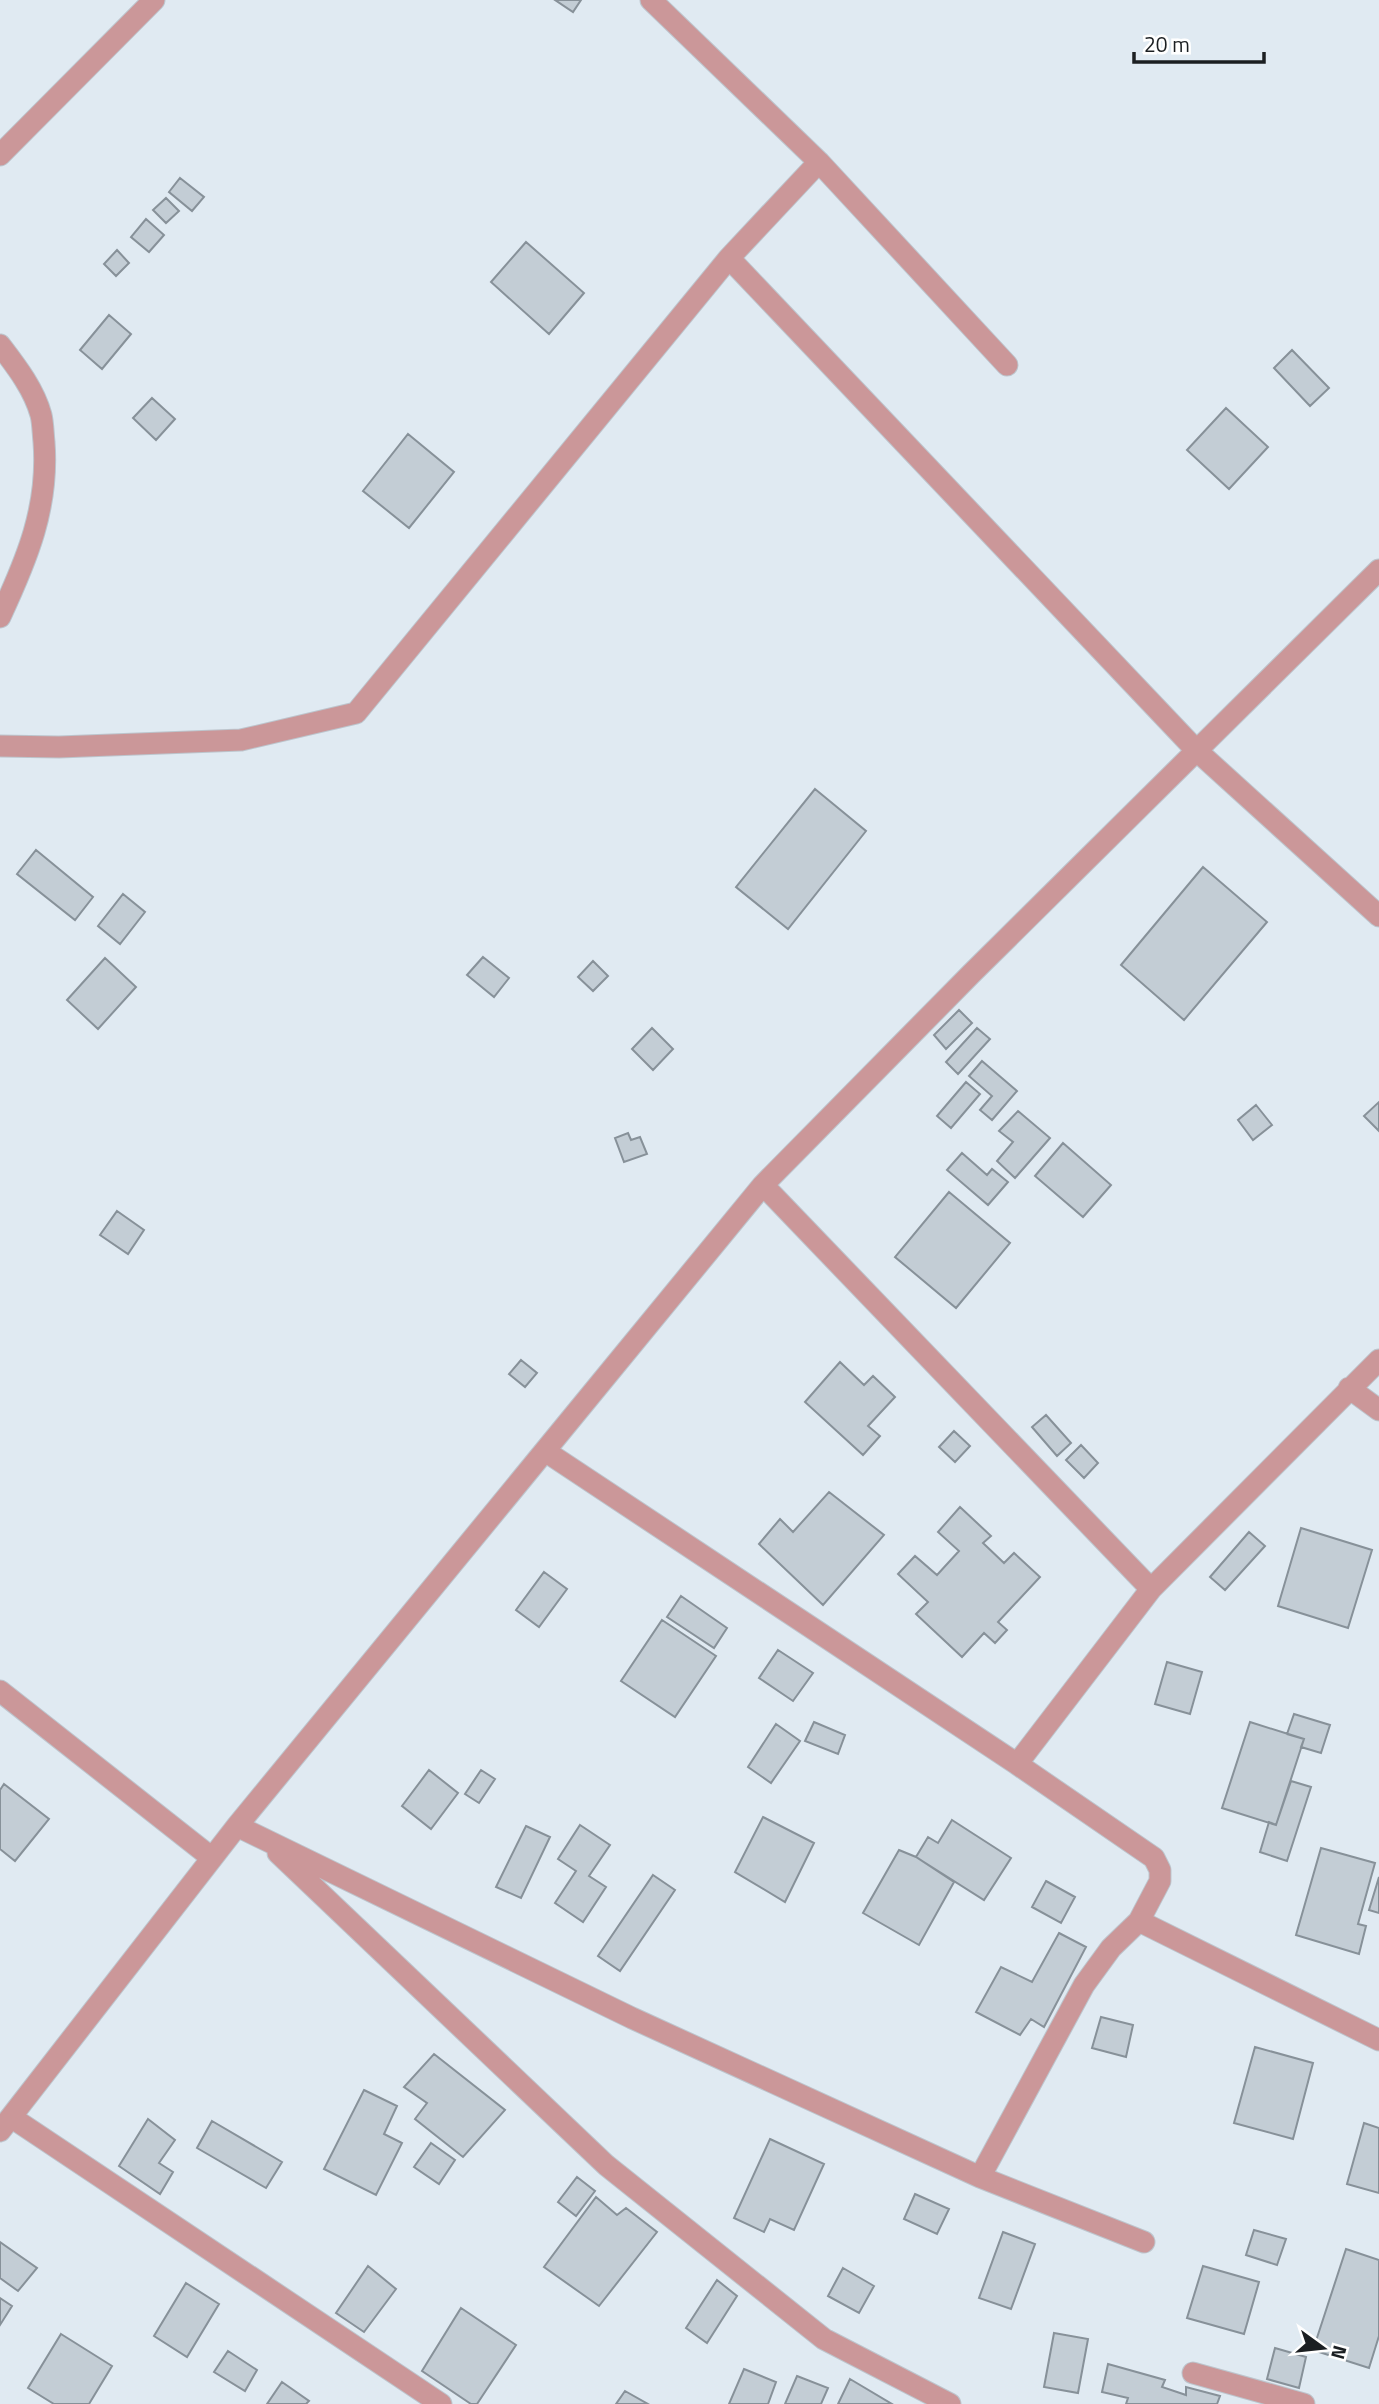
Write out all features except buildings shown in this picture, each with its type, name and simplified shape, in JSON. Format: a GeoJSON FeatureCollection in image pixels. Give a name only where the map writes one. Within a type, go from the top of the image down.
{"type":"FeatureCollection","features":[{"type":"Feature","properties":{"kind":"street"},"geometry":{"type":"LineString","coordinates":[[0,155],[154,0]]}},
{"type":"Feature","properties":{"kind":"street"},"geometry":{"type":"LineString","coordinates":[[651,0],[819,162],[1007,365]]}},
{"type":"Feature","properties":{"kind":"street"},"geometry":{"type":"LineString","coordinates":[[0,746],[58,747],[241,740],[356,713],[729,258],[819,162]]}},
{"type":"Feature","properties":{"kind":"street"},"geometry":{"type":"LineString","coordinates":[[729,258],[1196,750],[1379,916]]}},
{"type":"Feature","properties":{"kind":"street"},"geometry":{"type":"LineString","coordinates":[[0,345],[23,376],[41,415],[45,460],[42,502],[27,559],[0,617]]}},
{"type":"Feature","properties":{"kind":"street"},"geometry":{"type":"LineString","coordinates":[[441,2404],[5,2124],[237,1826],[763,1185],[971,974],[1379,570]]}},
{"type":"Feature","properties":{"kind":"street"},"geometry":{"type":"LineString","coordinates":[[763,1185],[1151,1589]]}},
{"type":"Feature","properties":{"kind":"street"},"geometry":{"type":"LineString","coordinates":[[1017,1764],[1151,1589],[1379,1360]]}},
{"type":"Feature","properties":{"kind":"street"},"geometry":{"type":"LineString","coordinates":[[1349,1388],[1379,1410]]}},
{"type":"Feature","properties":{"kind":"street"},"geometry":{"type":"LineString","coordinates":[[545,1451],[1154,1858],[1160,1870],[1160,1881],[1139,1921],[1111,1948],[1084,1986],[979,2177]]}},
{"type":"Feature","properties":{"kind":"street"},"geometry":{"type":"LineString","coordinates":[[0,1690],[212,1858]]}},
{"type":"Feature","properties":{"kind":"street"},"geometry":{"type":"LineString","coordinates":[[237,1826],[632,2018],[979,2177],[1144,2242]]}},
{"type":"Feature","properties":{"kind":"street"},"geometry":{"type":"LineString","coordinates":[[264,1839],[606,2165],[824,2339],[950,2404]]}},
{"type":"Feature","properties":{"kind":"street"},"geometry":{"type":"LineString","coordinates":[[1139,1921],[1379,2040]]}},
{"type":"Feature","properties":{"kind":"street"},"geometry":{"type":"LineString","coordinates":[[1194,2373],[1304,2404]]}}]}
